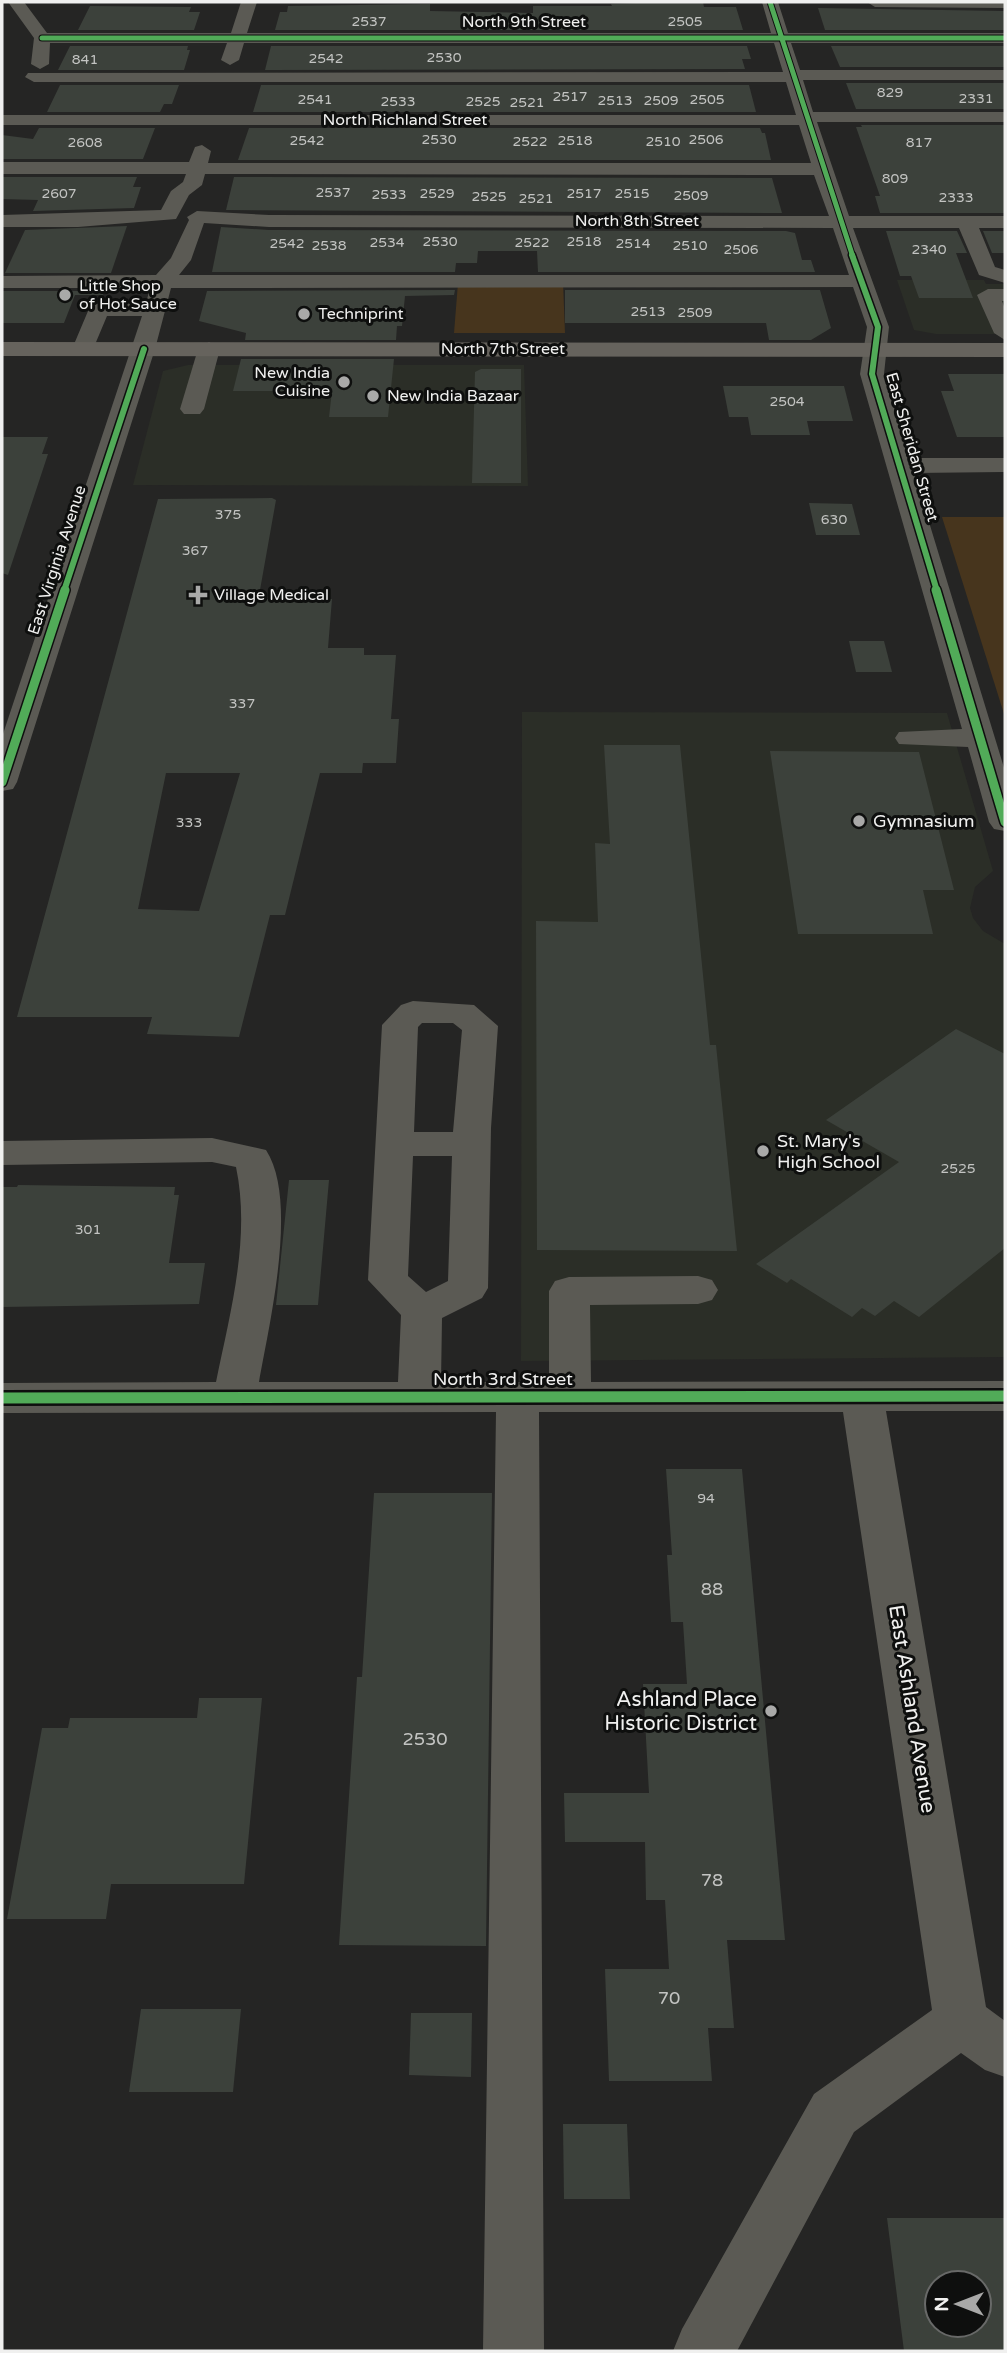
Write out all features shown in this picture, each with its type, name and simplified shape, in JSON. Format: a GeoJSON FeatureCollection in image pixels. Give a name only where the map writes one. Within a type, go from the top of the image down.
{"type":"FeatureCollection","features":[{"type":"Feature","properties":{"kind":"main road","name":"North 7th Street"},"geometry":{"type":"LineString","coordinates":[[2,349],[1005,350]]}},
{"type":"Feature","properties":{"kind":"street"},"geometry":{"type":"LineString","coordinates":[[16,2],[42,38],[42,56],[30,83],[225,76],[1005,75]]}},
{"type":"Feature","properties":{"kind":"street"},"geometry":{"type":"LineString","coordinates":[[2,221],[78,221],[163,228],[181,191],[195,177],[249,2]]}},
{"type":"Feature","properties":{"kind":"street","name":"East Sheridan Street"},"geometry":{"type":"LineString","coordinates":[[770,2],[822,169],[878,327],[878,350],[873,374],[1005,822]]}},
{"type":"Feature","properties":{"kind":"street"},"geometry":{"type":"LineString","coordinates":[[875,2],[1005,3]]}},
{"type":"Feature","properties":{"kind":"street","name":"North 9th Street"},"geometry":{"type":"LineString","coordinates":[[42,38],[1005,38]]}},
{"type":"Feature","properties":{"kind":"street","name":"North Richland Street"},"geometry":{"type":"LineString","coordinates":[[2,120],[1005,117]]}},
{"type":"Feature","properties":{"kind":"street"},"geometry":{"type":"LineString","coordinates":[[2,168],[195,177],[822,169]]}},
{"type":"Feature","properties":{"kind":"street"},"geometry":{"type":"LineString","coordinates":[[195,177],[198,190],[197,221]]}},
{"type":"Feature","properties":{"kind":"street","name":"North 8th Street"},"geometry":{"type":"LineString","coordinates":[[163,228],[197,221],[1005,222]]}},
{"type":"Feature","properties":{"kind":"street","name":"East Virginia Avenue"},"geometry":{"type":"LineString","coordinates":[[4,767],[144,349],[163,280],[181,260],[197,221]]}},
{"type":"Feature","properties":{"kind":"street"},"geometry":{"type":"LineString","coordinates":[[967,222],[986,271],[1005,277]]}},
{"type":"Feature","properties":{"kind":"street","name":"East Virginia Avenue"},"geometry":{"type":"LineString","coordinates":[[163,228],[158,259],[163,280]]}},
{"type":"Feature","properties":{"kind":"street"},"geometry":{"type":"LineString","coordinates":[[2,282],[860,281]]}},
{"type":"Feature","properties":{"kind":"street"},"geometry":{"type":"LineString","coordinates":[[1005,295],[988,295],[1005,333]]}},
{"type":"Feature","properties":{"kind":"street"},"geometry":{"type":"LineString","coordinates":[[83,349],[99,309],[155,310]]}},
{"type":"Feature","properties":{"kind":"street"},"geometry":{"type":"LineString","coordinates":[[192,410],[209,349]]}},
{"type":"Feature","properties":{"kind":"street"},"geometry":{"type":"LineString","coordinates":[[900,466],[1004,465]]}},
{"type":"Feature","properties":{"kind":"street"},"geometry":{"type":"LineString","coordinates":[[910,738],[981,738]]}},
{"type":"Feature","properties":{"kind":"street"},"geometry":{"type":"LineString","coordinates":[[419,1397],[422,1311],[388,1279],[400,1025],[413,1012],[461,1013],[480,1026],[472,1144],[468,1288],[422,1311]]}},
{"type":"Feature","properties":{"kind":"street"},"geometry":{"type":"LineString","coordinates":[[394,1144],[472,1144]]}},
{"type":"Feature","properties":{"kind":"street"},"geometry":{"type":"LineString","coordinates":[[2,1153],[212,1150],[253,1159],[258,1175],[258,1275],[235,1397]]}},
{"type":"Feature","properties":{"kind":"street"},"geometry":{"type":"LineString","coordinates":[[570,1397],[569,1291],[698,1290]]}},
{"type":"Feature","properties":{"kind":"street","name":"East Ashland Avenue"},"geometry":{"type":"LineString","coordinates":[[704,2351],[834,2113],[983,2036],[862,1396]]}},
{"type":"Feature","properties":{"kind":"street","name":"North 3rd Street"},"geometry":{"type":"LineString","coordinates":[[2,1398],[1005,1396]]}},
{"type":"Feature","properties":{"kind":"street"},"geometry":{"type":"LineString","coordinates":[[514,2351],[519,1397]]}},
{"type":"Feature","properties":{"kind":"shaded area"},"geometry":{"type":"Polygon","coordinates":[[[897,280],[984,280],[986,284],[1005,284],[1005,334],[936,334],[914,330],[897,280]]]}},
{"type":"Feature","properties":{"kind":"shaded area"},"geometry":{"type":"Polygon","coordinates":[[[563,282],[565,333],[454,333],[458,283],[563,282]]]}},
{"type":"Feature","properties":{"kind":"shaded area"},"geometry":{"type":"Polygon","coordinates":[[[188,365],[524,365],[528,486],[133,485],[163,371],[188,365]]]}},
{"type":"Feature","properties":{"kind":"shaded area"},"geometry":{"type":"Polygon","coordinates":[[[942,517],[1005,517],[1005,717],[942,517]]]}},
{"type":"Feature","properties":{"kind":"shaded area","name":"St. Mary's High School"},"geometry":{"type":"Polygon","coordinates":[[[522,712],[947,713],[993,871],[975,887],[970,908],[973,918],[983,931],[1005,944],[1005,1357],[521,1361],[522,712]]]}},
{"type":"Feature","properties":{"kind":"building"},"geometry":{"type":"Polygon","coordinates":[[[703,2],[704,7],[736,7],[743,30],[275,30],[280,12],[287,12],[288,6],[430,4],[430,11],[533,13],[533,6],[612,6],[611,4],[703,2]]]}},
{"type":"Feature","properties":{"kind":"building"},"geometry":{"type":"Polygon","coordinates":[[[90,6],[191,7],[189,12],[200,12],[194,30],[78,30],[90,6]]]}},
{"type":"Feature","properties":{"kind":"building"},"geometry":{"type":"Polygon","coordinates":[[[818,8],[1005,11],[1005,30],[825,30],[818,8]]]}},
{"type":"Feature","properties":{"kind":"building"},"geometry":{"type":"Polygon","coordinates":[[[70,46],[188,46],[187,50],[190,50],[184,70],[58,70],[70,46]]]}},
{"type":"Feature","properties":{"kind":"building"},"geometry":{"type":"Polygon","coordinates":[[[271,46],[747,46],[751,59],[742,59],[745,69],[265,70],[271,46]]]}},
{"type":"Feature","properties":{"kind":"building"},"geometry":{"type":"Polygon","coordinates":[[[831,46],[1005,46],[1005,67],[840,67],[831,46]]]}},
{"type":"Feature","properties":{"kind":"building"},"geometry":{"type":"Polygon","coordinates":[[[846,83],[1005,83],[1005,109],[856,109],[846,83]]]}},
{"type":"Feature","properties":{"kind":"building"},"geometry":{"type":"Polygon","coordinates":[[[60,85],[179,85],[172,104],[164,104],[160,112],[47,112],[60,85]]]}},
{"type":"Feature","properties":{"kind":"building"},"geometry":{"type":"Polygon","coordinates":[[[261,85],[749,85],[756,112],[253,112],[261,85]]]}},
{"type":"Feature","properties":{"kind":"building"},"geometry":{"type":"Polygon","coordinates":[[[861,125],[1005,125],[1005,213],[880,213],[875,196],[880,196],[856,127],[862,127],[861,125]]]}},
{"type":"Feature","properties":{"kind":"building"},"geometry":{"type":"Polygon","coordinates":[[[39,128],[155,128],[143,159],[2,159],[2,135],[33,139],[39,128]]]}},
{"type":"Feature","properties":{"kind":"building"},"geometry":{"type":"Polygon","coordinates":[[[249,128],[760,128],[762,133],[765,133],[771,160],[238,160],[249,128]]]}},
{"type":"Feature","properties":{"kind":"building"},"geometry":{"type":"Polygon","coordinates":[[[2,177],[137,177],[133,187],[141,187],[134,208],[33,211],[38,200],[2,199],[2,177]]]}},
{"type":"Feature","properties":{"kind":"building"},"geometry":{"type":"Polygon","coordinates":[[[234,177],[772,178],[782,213],[226,210],[234,177]]]}},
{"type":"Feature","properties":{"kind":"building"},"geometry":{"type":"Polygon","coordinates":[[[127,226],[111,273],[5,273],[25,230],[127,226]]]}},
{"type":"Feature","properties":{"kind":"building"},"geometry":{"type":"Polygon","coordinates":[[[221,227],[269,230],[786,231],[795,233],[802,260],[811,260],[815,272],[538,272],[537,251],[478,251],[477,263],[456,263],[455,272],[212,272],[221,227]]]}},
{"type":"Feature","properties":{"kind":"building"},"geometry":{"type":"Polygon","coordinates":[[[886,231],[957,231],[967,253],[956,253],[973,298],[919,298],[911,276],[900,276],[886,231]]]}},
{"type":"Feature","properties":{"kind":"building"},"geometry":{"type":"Polygon","coordinates":[[[983,231],[1005,231],[1005,253],[992,253],[983,231]]]}},
{"type":"Feature","properties":{"kind":"building"},"geometry":{"type":"Polygon","coordinates":[[[455,290],[454,295],[405,296],[402,326],[397,326],[396,340],[245,340],[246,333],[199,321],[207,291],[455,290]]]}},
{"type":"Feature","properties":{"kind":"building"},"geometry":{"type":"Polygon","coordinates":[[[565,290],[820,290],[831,328],[811,340],[769,340],[766,323],[565,323],[565,290]]]}},
{"type":"Feature","properties":{"kind":"building"},"geometry":{"type":"Polygon","coordinates":[[[2,291],[104,291],[103,295],[75,295],[64,323],[2,323],[2,291]]]}},
{"type":"Feature","properties":{"kind":"building"},"geometry":{"type":"Polygon","coordinates":[[[241,359],[394,359],[388,417],[329,417],[332,391],[233,391],[241,359]]]}},
{"type":"Feature","properties":{"kind":"building"},"geometry":{"type":"Polygon","coordinates":[[[481,369],[521,369],[521,483],[472,483],[475,372],[481,369]]]}},
{"type":"Feature","properties":{"kind":"building"},"geometry":{"type":"Polygon","coordinates":[[[948,374],[1005,374],[1005,437],[957,437],[941,391],[954,391],[948,374]]]}},
{"type":"Feature","properties":{"kind":"building"},"geometry":{"type":"Polygon","coordinates":[[[723,386],[844,386],[853,421],[807,421],[810,435],[751,435],[748,417],[729,417],[723,386]]]}},
{"type":"Feature","properties":{"kind":"building"},"geometry":{"type":"Polygon","coordinates":[[[2,437],[48,437],[42,454],[48,454],[8,575],[2,573],[2,437]]]}},
{"type":"Feature","properties":{"kind":"building"},"geometry":{"type":"Polygon","coordinates":[[[158,499],[276,500],[260,590],[264,590],[262,599],[332,599],[328,648],[364,648],[364,655],[396,655],[391,719],[399,719],[396,763],[363,763],[362,773],[320,773],[285,915],[270,915],[239,1037],[147,1034],[152,1017],[17,1017],[158,499]],[[166,773],[138,909],[199,911],[240,773],[166,773]]]}},
{"type":"Feature","properties":{"kind":"building"},"geometry":{"type":"Polygon","coordinates":[[[809,503],[852,504],[860,535],[816,535],[809,503]]]}},
{"type":"Feature","properties":{"kind":"building"},"geometry":{"type":"Polygon","coordinates":[[[849,641],[884,641],[892,672],[856,672],[849,641]]]}},
{"type":"Feature","properties":{"kind":"building"},"geometry":{"type":"Polygon","coordinates":[[[604,745],[680,745],[710,1045],[716,1045],[737,1251],[537,1250],[536,921],[598,922],[595,843],[610,844],[604,745]]]}},
{"type":"Feature","properties":{"kind":"building","name":"Gymnasium"},"geometry":{"type":"Polygon","coordinates":[[[770,751],[919,752],[954,890],[923,890],[933,934],[798,934],[770,751]]]}},
{"type":"Feature","properties":{"kind":"building"},"geometry":{"type":"Polygon","coordinates":[[[956,1029],[1005,1054],[1005,1248],[919,1317],[894,1301],[875,1316],[862,1308],[852,1317],[791,1279],[787,1283],[756,1264],[899,1162],[826,1120],[956,1029]]]}},
{"type":"Feature","properties":{"kind":"building"},"geometry":{"type":"Polygon","coordinates":[[[289,1180],[329,1180],[318,1305],[276,1305],[289,1180]]]}},
{"type":"Feature","properties":{"kind":"building"},"geometry":{"type":"Polygon","coordinates":[[[2,1187],[175,1187],[174,1195],[179,1195],[169,1263],[205,1263],[199,1304],[2,1307],[2,1187]]]}},
{"type":"Feature","properties":{"kind":"building"},"geometry":{"type":"Polygon","coordinates":[[[666,1469],[742,1469],[785,1940],[727,1940],[734,2028],[708,2028],[712,2081],[609,2081],[605,1969],[669,1969],[665,1900],[646,1900],[645,1842],[565,1842],[564,1793],[649,1793],[643,1684],[687,1684],[683,1622],[671,1622],[667,1555],[672,1555],[666,1469]]]}},
{"type":"Feature","properties":{"kind":"building"},"geometry":{"type":"Polygon","coordinates":[[[374,1493],[492,1493],[486,1946],[339,1945],[357,1677],[362,1677],[374,1493]]]}},
{"type":"Feature","properties":{"kind":"building"},"geometry":{"type":"Polygon","coordinates":[[[199,1698],[262,1698],[244,1884],[111,1884],[106,1919],[7,1919],[42,1728],[68,1728],[70,1718],[197,1718],[199,1698]]]}},
{"type":"Feature","properties":{"kind":"building"},"geometry":{"type":"Polygon","coordinates":[[[141,2009],[241,2009],[233,2092],[129,2092],[141,2009]]]}},
{"type":"Feature","properties":{"kind":"building"},"geometry":{"type":"Polygon","coordinates":[[[411,2013],[472,2013],[471,2077],[409,2075],[411,2013]]]}},
{"type":"Feature","properties":{"kind":"building"},"geometry":{"type":"Polygon","coordinates":[[[563,2124],[627,2124],[630,2199],[564,2199],[563,2124]]]}},
{"type":"Feature","properties":{"kind":"building"},"geometry":{"type":"Polygon","coordinates":[[[887,2218],[1005,2218],[1005,2351],[904,2351],[887,2218]]]}},
{"type":"Feature","properties":{"kind":"cycle path"},"geometry":{"type":"LineString","coordinates":[[770,2],[822,169],[878,327],[872,374],[1005,822]]}},
{"type":"Feature","properties":{"kind":"cycle path"},"geometry":{"type":"LineString","coordinates":[[42,38],[1005,38]]}},
{"type":"Feature","properties":{"kind":"cycle path"},"geometry":{"type":"LineString","coordinates":[[2,782],[144,349]]}},
{"type":"Feature","properties":{"kind":"cycle path"},"geometry":{"type":"LineString","coordinates":[[2,1398],[1005,1396]]}},
{"type":"Feature","properties":{"kind":"place","name":"Little Shop of Hot Sauce"},"geometry":{"type":"Point","coordinates":[65,295]}},
{"type":"Feature","properties":{"kind":"place","name":"Techniprint"},"geometry":{"type":"Point","coordinates":[304,314]}},
{"type":"Feature","properties":{"kind":"place","name":"New India Cuisine"},"geometry":{"type":"Point","coordinates":[344,382]}},
{"type":"Feature","properties":{"kind":"place","name":"New India Bazaar"},"geometry":{"type":"Point","coordinates":[373,396]}},
{"type":"Feature","properties":{"kind":"place","name":"Village Medical"},"geometry":{"type":"Point","coordinates":[198,595]}},
{"type":"Feature","properties":{"kind":"place","name":"Gymnasium"},"geometry":{"type":"Point","coordinates":[859,821]}},
{"type":"Feature","properties":{"kind":"place","name":"St. Mary's High School"},"geometry":{"type":"Point","coordinates":[763,1151]}},
{"type":"Feature","properties":{"kind":"place","name":"Ashland Place Historic District"},"geometry":{"type":"Point","coordinates":[771,1711]}}]}
